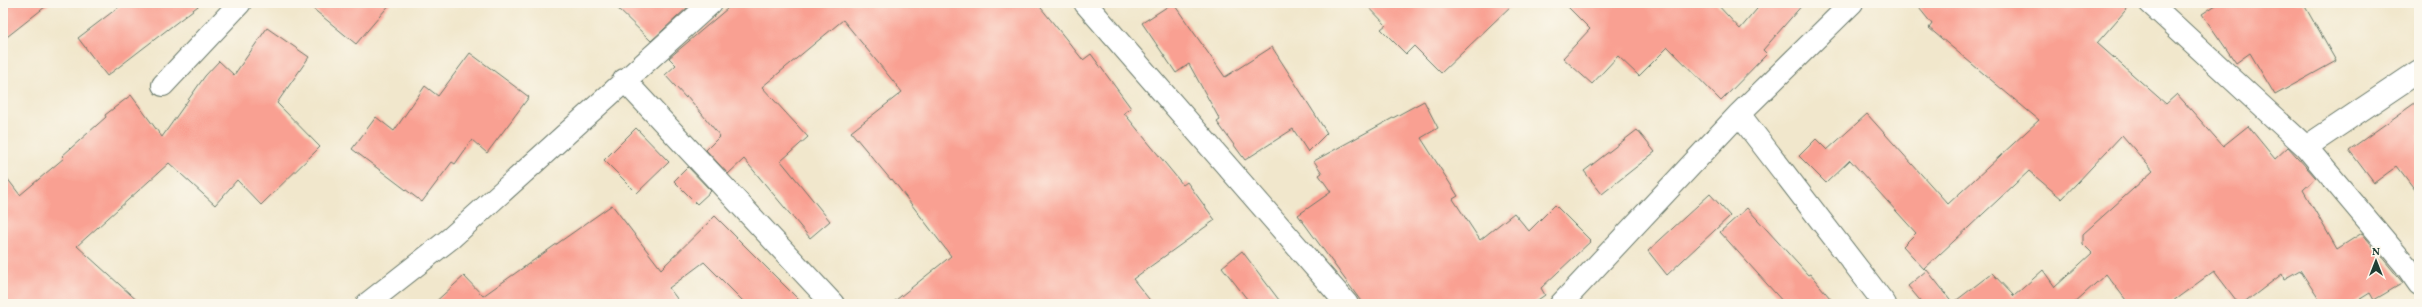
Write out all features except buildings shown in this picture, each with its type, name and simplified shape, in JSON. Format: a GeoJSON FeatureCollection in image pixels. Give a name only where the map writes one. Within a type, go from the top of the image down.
{"type":"FeatureCollection","features":[{"type":"Feature","properties":{"kind":"street"},"geometry":{"type":"LineString","coordinates":[[163,85],[240,3]]}},
{"type":"Feature","properties":{"kind":"street"},"geometry":{"type":"LineString","coordinates":[[367,304],[451,238],[624,80],[711,3]]}},
{"type":"Feature","properties":{"kind":"street"},"geometry":{"type":"LineString","coordinates":[[1085,3],[1347,304]]}},
{"type":"Feature","properties":{"kind":"street"},"geometry":{"type":"LineString","coordinates":[[1561,304],[1739,114],[1852,3]]}},
{"type":"Feature","properties":{"kind":"street"},"geometry":{"type":"LineString","coordinates":[[2150,3],[2306,147],[2408,267],[2419,284]]}},
{"type":"Feature","properties":{"kind":"street"},"geometry":{"type":"LineString","coordinates":[[2306,147],[2419,71]]}},
{"type":"Feature","properties":{"kind":"street"},"geometry":{"type":"LineString","coordinates":[[624,80],[833,304]]}},
{"type":"Feature","properties":{"kind":"street"},"geometry":{"type":"LineString","coordinates":[[1739,114],[1885,304]]}}]}
